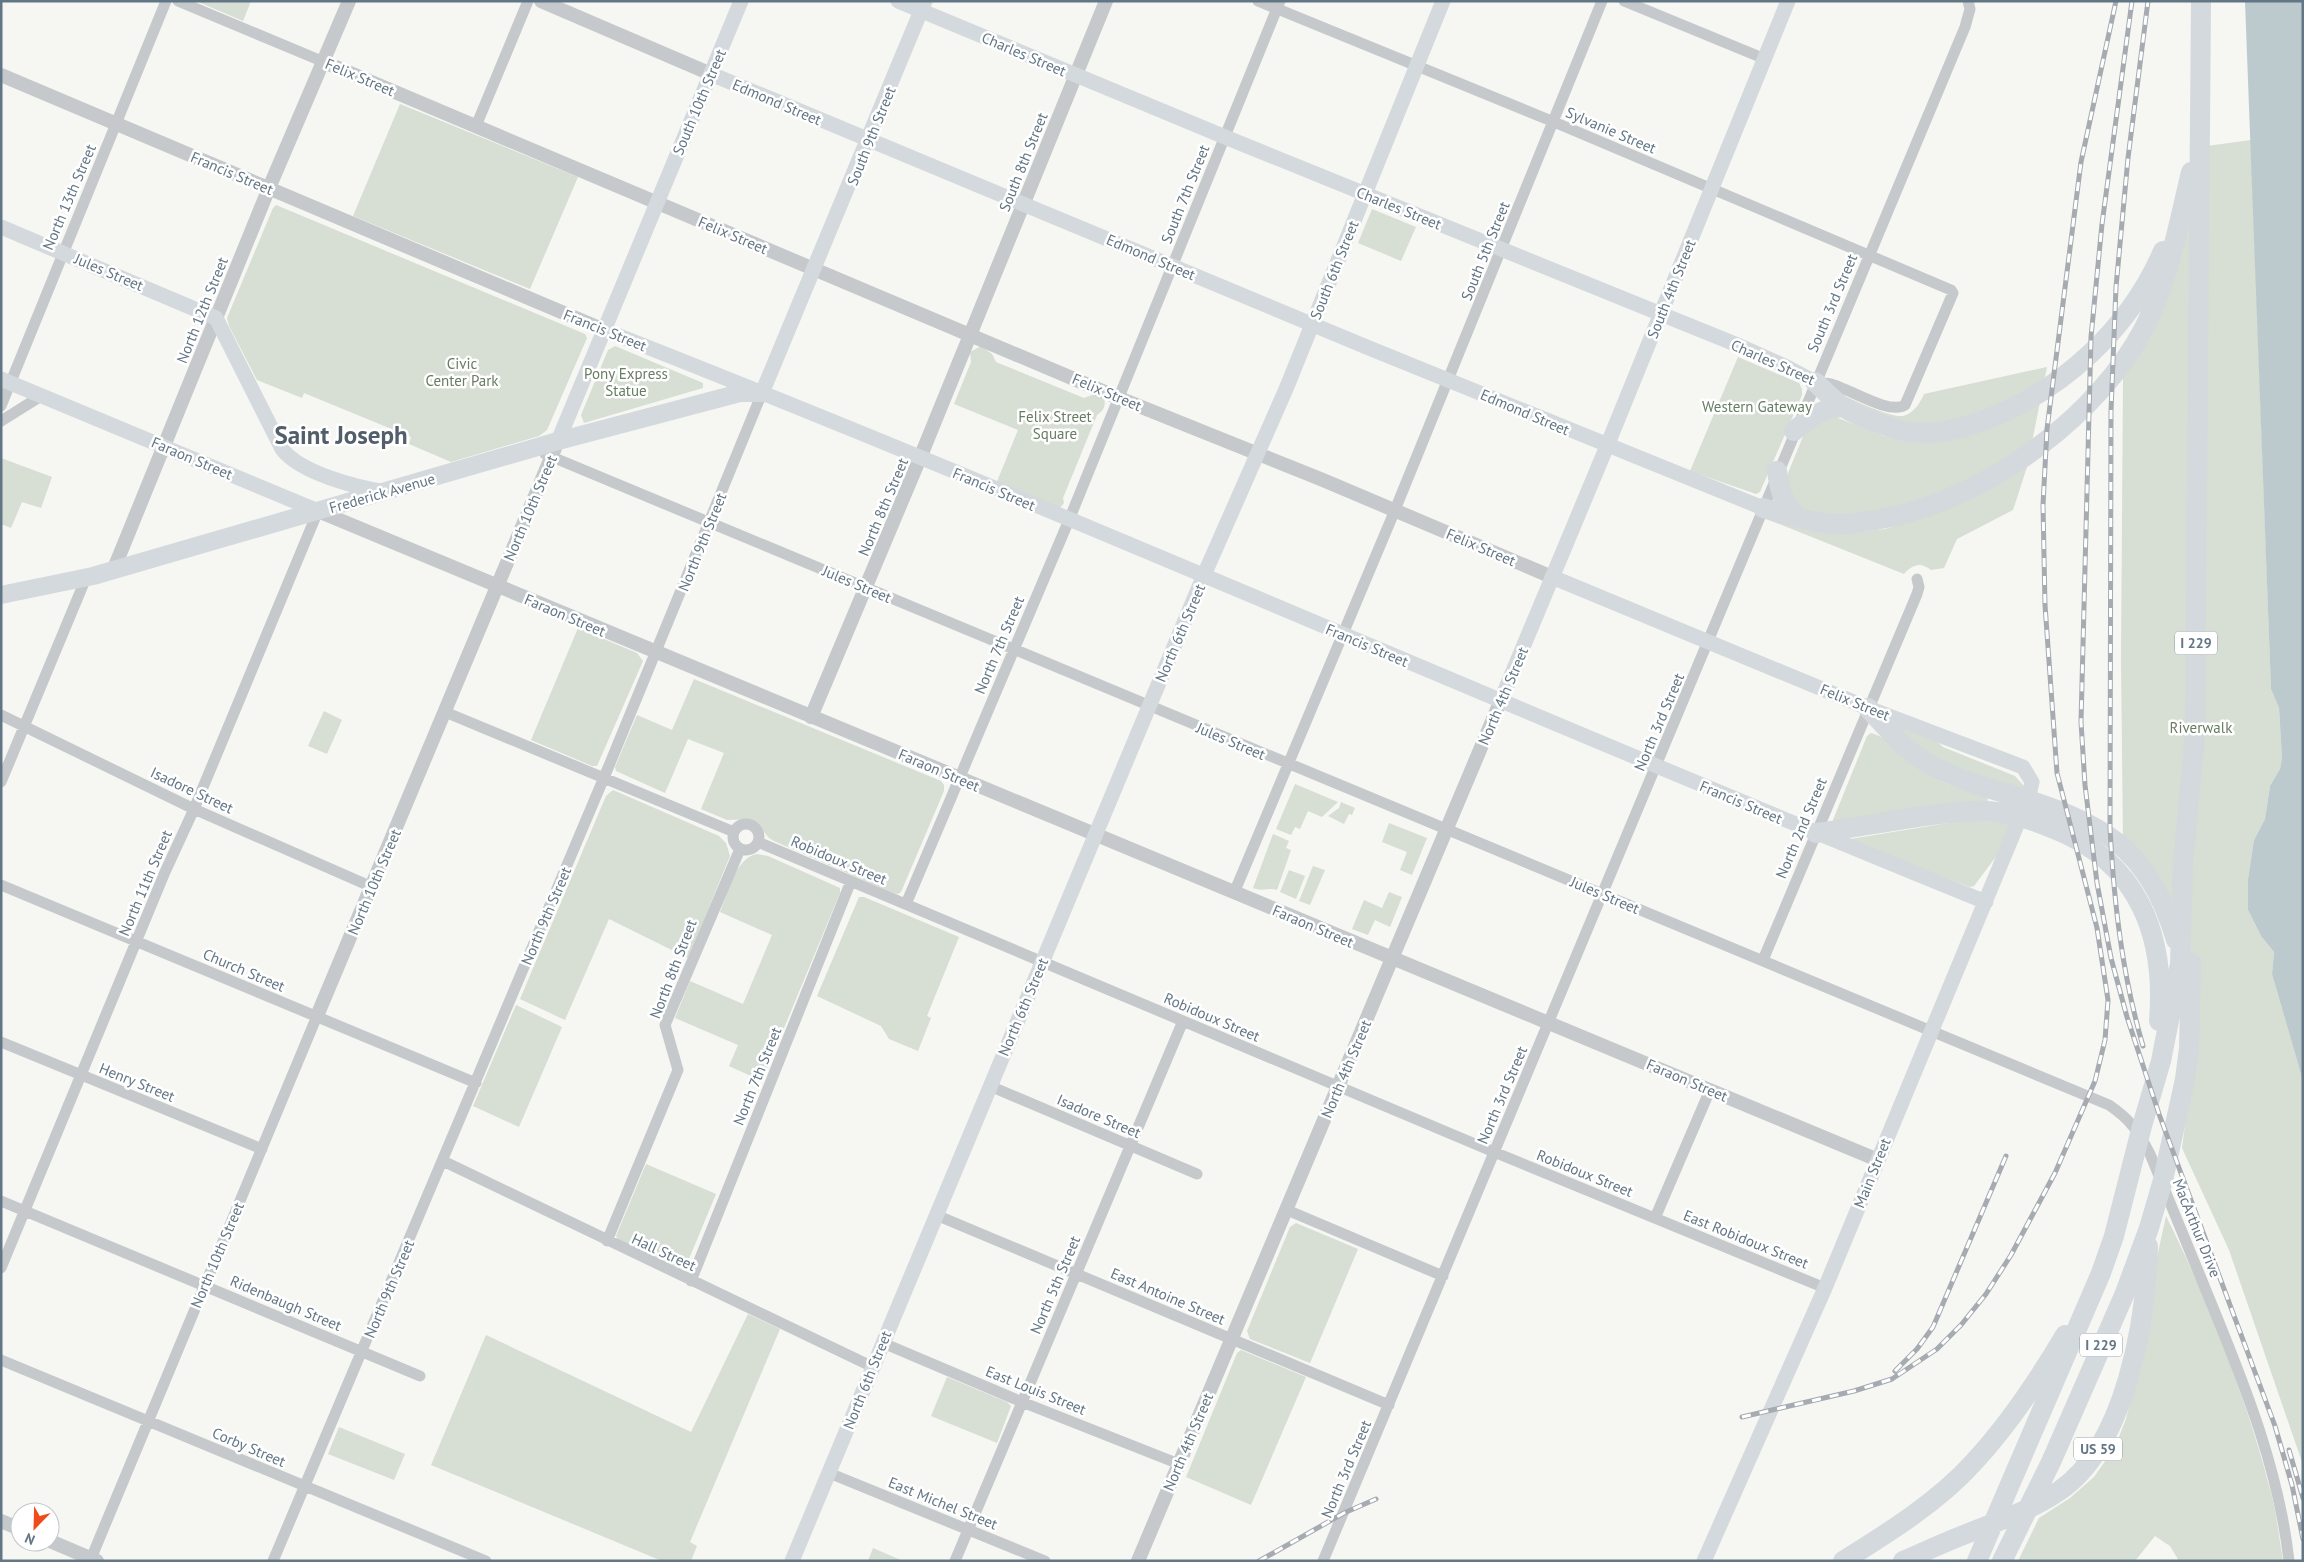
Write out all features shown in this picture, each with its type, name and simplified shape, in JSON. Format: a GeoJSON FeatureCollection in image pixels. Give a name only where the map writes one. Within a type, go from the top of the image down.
{"type":"FeatureCollection","features":[{"type":"Feature","properties":{"kind":"highway","name":"I 229"},"geometry":{"type":"LineString","coordinates":[[2198,358],[2201,1]]}},
{"type":"Feature","properties":{"kind":"highway","name":"I 229"},"geometry":{"type":"LineString","coordinates":[[2002,1561],[2051,1462],[2125,1292],[2149,1228],[2163,1180],[2184,1087],[2189,1048],[2194,872],[2198,138],[2201,1]]}},
{"type":"Feature","properties":{"kind":"highway"},"geometry":{"type":"LineString","coordinates":[[1814,382],[1844,407],[1892,428],[1919,434],[1969,426],[2041,394],[2062,379],[2099,344],[2139,296],[2158,262],[2190,178],[2199,116]]}},
{"type":"Feature","properties":{"kind":"highway"},"geometry":{"type":"LineString","coordinates":[[1763,508],[1798,518],[1845,524],[1886,518],[1921,509],[1988,478],[2037,448],[2077,415],[2136,344],[2163,282],[2177,237],[2198,138]]}},
{"type":"Feature","properties":{"kind":"highway","name":"I 229"},"geometry":{"type":"LineString","coordinates":[[1977,1561],[2101,1273],[2114,1236],[2161,1061],[2180,964],[2183,864],[2195,734],[2198,397]]}},
{"type":"Feature","properties":{"kind":"highway"},"geometry":{"type":"LineString","coordinates":[[1794,431],[1815,413],[1830,408],[1844,407]]}},
{"type":"Feature","properties":{"kind":"highway"},"geometry":{"type":"LineString","coordinates":[[1777,471],[1780,491],[1787,506],[1798,518]]}},
{"type":"Feature","properties":{"kind":"highway"},"geometry":{"type":"LineString","coordinates":[[1868,708],[1910,750],[1927,763],[1960,779],[2073,815],[2093,825],[2123,847],[2136,860],[2159,896],[2169,918],[2181,958],[2190,1008]]}},
{"type":"Feature","properties":{"kind":"highway"},"geometry":{"type":"LineString","coordinates":[[1816,833],[1908,818],[1966,811],[1988,811],[2012,815],[2070,835],[2115,867],[2133,888],[2147,915],[2158,955],[2161,996],[2158,1039],[2142,1126]]}},
{"type":"Feature","properties":{"kind":"highway","name":"US 59"},"geometry":{"type":"LineString","coordinates":[[1903,1561],[2031,1508],[2061,1490],[2089,1462],[2106,1438],[2120,1404],[2132,1363],[2147,1272],[2149,1228]]}},
{"type":"Feature","properties":{"kind":"highway"},"geometry":{"type":"LineString","coordinates":[[1842,1561],[1872,1543],[1921,1508],[1973,1463],[2006,1424],[2058,1346],[2101,1273]]}},
{"type":"Feature","properties":{"kind":"main road","name":"South 10th Street"},"geometry":{"type":"LineString","coordinates":[[657,203],[741,1]]}},
{"type":"Feature","properties":{"kind":"main road","name":"Charles Street"},"geometry":{"type":"LineString","coordinates":[[898,1],[923,6],[1076,76],[1771,360],[1814,382]]}},
{"type":"Feature","properties":{"kind":"main road","name":"South 6th Street"},"geometry":{"type":"LineString","coordinates":[[1256,453],[1286,389],[1443,1]]}},
{"type":"Feature","properties":{"kind":"main road","name":"South 4th Street"},"geometry":{"type":"LineString","coordinates":[[1552,577],[1661,315],[1788,1]]}},
{"type":"Feature","properties":{"kind":"main road","name":"South 9th Street"},"geometry":{"type":"LineString","coordinates":[[815,270],[923,6]]}},
{"type":"Feature","properties":{"kind":"main road","name":"Edmond Street"},"geometry":{"type":"LineString","coordinates":[[711,74],[1607,446],[1763,508]]}},
{"type":"Feature","properties":{"kind":"main road","name":"North 10th Street"},"geometry":{"type":"LineString","coordinates":[[554,448],[657,203]]}},
{"type":"Feature","properties":{"kind":"main road","name":"Jules Street"},"geometry":{"type":"LineString","coordinates":[[1,227],[216,318]]}},
{"type":"Feature","properties":{"kind":"main road","name":"North 9th Street"},"geometry":{"type":"LineString","coordinates":[[762,394],[815,270]]}},
{"type":"Feature","properties":{"kind":"main road"},"geometry":{"type":"LineString","coordinates":[[216,318],[282,449],[290,459],[346,484],[386,492]]}},
{"type":"Feature","properties":{"kind":"main road","name":"Francis Street"},"geometry":{"type":"LineString","coordinates":[[604,330],[1204,575],[1656,767],[1986,902]]}},
{"type":"Feature","properties":{"kind":"main road","name":"Faraon Street"},"geometry":{"type":"LineString","coordinates":[[5,381],[318,511]]}},
{"type":"Feature","properties":{"kind":"main road","name":"Frederick Avenue"},"geometry":{"type":"LineString","coordinates":[[1,596],[113,571],[532,448],[554,448],[740,393],[762,394]]}},
{"type":"Feature","properties":{"kind":"main road","name":"North 6th Street"},"geometry":{"type":"LineString","coordinates":[[792,1561],[1256,453]]}},
{"type":"Feature","properties":{"kind":"main road","name":"Felix Street"},"geometry":{"type":"LineString","coordinates":[[1552,577],[1868,708],[2024,767],[2032,782]]}},
{"type":"Feature","properties":{"kind":"main road","name":"North 4th Street"},"geometry":{"type":"LineString","coordinates":[[1501,700],[1552,577]]}},
{"type":"Feature","properties":{"kind":"main road","name":"Main Street"},"geometry":{"type":"LineString","coordinates":[[1704,1561],[1825,1288],[1930,1031],[1986,902],[2029,796],[2032,782]]}},
{"type":"Feature","properties":{"kind":"street","name":"North 13th Street"},"geometry":{"type":"LineString","coordinates":[[1,406],[5,381],[62,252],[166,1]]}},
{"type":"Feature","properties":{"kind":"street","name":"Felix Street"},"geometry":{"type":"LineString","coordinates":[[178,1],[1118,398],[1395,510],[1552,577]]}},
{"type":"Feature","properties":{"kind":"street","name":"North 12th Street"},"geometry":{"type":"LineString","coordinates":[[113,571],[269,188],[349,1]]}},
{"type":"Feature","properties":{"kind":"street"},"geometry":{"type":"LineString","coordinates":[[476,126],[528,1]]}},
{"type":"Feature","properties":{"kind":"street","name":"Edmond Street"},"geometry":{"type":"LineString","coordinates":[[541,1],[711,74]]}},
{"type":"Feature","properties":{"kind":"street","name":"South 8th Street"},"geometry":{"type":"LineString","coordinates":[[970,335],[1106,1]]}},
{"type":"Feature","properties":{"kind":"street","name":"Sylvanie Street"},"geometry":{"type":"LineString","coordinates":[[1258,1],[1279,5],[1417,66],[1951,290],[1953,293],[1912,389],[1904,405],[1900,407]]}},
{"type":"Feature","properties":{"kind":"street","name":"South 5th Street"},"geometry":{"type":"LineString","coordinates":[[1395,510],[1602,1]]}},
{"type":"Feature","properties":{"kind":"street"},"geometry":{"type":"LineString","coordinates":[[1624,1],[1765,59]]}},
{"type":"Feature","properties":{"kind":"street","name":"South 3rd Street"},"geometry":{"type":"LineString","coordinates":[[1709,641],[1814,382],[1965,27],[1969,16],[1968,2]]}},
{"type":"Feature","properties":{"kind":"street","name":"South 7th Street"},"geometry":{"type":"LineString","coordinates":[[1118,398],[1279,5]]}},
{"type":"Feature","properties":{"kind":"street","name":"Francis Street"},"geometry":{"type":"LineString","coordinates":[[1,75],[604,330]]}},
{"type":"Feature","properties":{"kind":"street","name":"North 8th Street"},"geometry":{"type":"LineString","coordinates":[[811,717],[867,588],[970,335]]}},
{"type":"Feature","properties":{"kind":"street","name":"Charles Street"},"geometry":{"type":"LineString","coordinates":[[1814,382],[1833,384],[1888,407],[1900,407]]}},
{"type":"Feature","properties":{"kind":"street","name":"North 9th Street"},"geometry":{"type":"LineString","coordinates":[[273,1561],[657,653],[762,394]]}},
{"type":"Feature","properties":{"kind":"street"},"geometry":{"type":"LineString","coordinates":[[1,422],[42,396]]}},
{"type":"Feature","properties":{"kind":"street","name":"North 7th Street"},"geometry":{"type":"LineString","coordinates":[[906,904],[1118,398]]}},
{"type":"Feature","properties":{"kind":"street","name":"Jules Street"},"geometry":{"type":"LineString","coordinates":[[554,448],[710,522],[1012,650],[1763,960],[1930,1031]]}},
{"type":"Feature","properties":{"kind":"street","name":"North 10th Street"},"geometry":{"type":"LineString","coordinates":[[92,1560],[205,1284],[554,448]]}},
{"type":"Feature","properties":{"kind":"street"},"geometry":{"type":"LineString","coordinates":[[1234,893],[1341,634],[1395,510]]}},
{"type":"Feature","properties":{"kind":"street","name":"Faraon Street"},"geometry":{"type":"LineString","coordinates":[[318,511],[1878,1160]]}},
{"type":"Feature","properties":{"kind":"street","name":"North 11th Street"},"geometry":{"type":"LineString","coordinates":[[1,1268],[136,941],[194,809],[318,511]]}},
{"type":"Feature","properties":{"kind":"street"},"geometry":{"type":"LineString","coordinates":[[1,782],[86,578]]}},
{"type":"Feature","properties":{"kind":"street","name":"North 2nd Street"},"geometry":{"type":"LineString","coordinates":[[1763,960],[1917,594],[1919,587],[1917,579]]}},
{"type":"Feature","properties":{"kind":"street","name":"North 3rd Street"},"geometry":{"type":"LineString","coordinates":[[1323,1561],[1709,641]]}},
{"type":"Feature","properties":{"kind":"street","name":"North 4th Street"},"geometry":{"type":"LineString","coordinates":[[1138,1561],[1448,830],[1501,700]]}},
{"type":"Feature","properties":{"kind":"street"},"geometry":{"type":"LineString","coordinates":[[445,712],[734,832]]}},
{"type":"Feature","properties":{"kind":"street","name":"Isadore Street"},"geometry":{"type":"LineString","coordinates":[[1,715],[194,809],[372,887]]}},
{"type":"Feature","properties":{"kind":"street"},"geometry":{"type":"LineString","coordinates":[[749,824],[758,832],[758,842],[750,850],[740,849],[733,841],[734,832],[739,825],[749,824]]}},
{"type":"Feature","properties":{"kind":"street","name":"Robidoux Street"},"geometry":{"type":"LineString","coordinates":[[758,842],[1655,1218]]}},
{"type":"Feature","properties":{"kind":"street","name":"North 8th Street"},"geometry":{"type":"LineString","coordinates":[[607,1241],[678,1070],[665,1025],[740,849]]}},
{"type":"Feature","properties":{"kind":"street","name":"North 7th Street"},"geometry":{"type":"LineString","coordinates":[[691,1281],[851,881]]}},
{"type":"Feature","properties":{"kind":"street","name":"Church Street"},"geometry":{"type":"LineString","coordinates":[[1,885],[476,1083]]}},
{"type":"Feature","properties":{"kind":"street","name":"North 5th Street"},"geometry":{"type":"LineString","coordinates":[[955,1561],[1183,1021]]}},
{"type":"Feature","properties":{"kind":"street","name":"MacArthur Drive"},"geometry":{"type":"LineString","coordinates":[[1930,1031],[2109,1105],[2137,1128],[2150,1154],[2242,1378],[2272,1469],[2285,1523],[2289,1561]]}},
{"type":"Feature","properties":{"kind":"street","name":"Henry Street"},"geometry":{"type":"LineString","coordinates":[[1,1042],[262,1149]]}},
{"type":"Feature","properties":{"kind":"street","name":"Isadore Street"},"geometry":{"type":"LineString","coordinates":[[990,1086],[1197,1174]]}},
{"type":"Feature","properties":{"kind":"street"},"geometry":{"type":"LineString","coordinates":[[1655,1218],[1710,1090]]}},
{"type":"Feature","properties":{"kind":"street","name":"Hall Street"},"geometry":{"type":"LineString","coordinates":[[443,1162],[873,1367]]}},
{"type":"Feature","properties":{"kind":"street","name":"Ridenbaugh Street"},"geometry":{"type":"LineString","coordinates":[[1,1201],[205,1284],[420,1376]]}},
{"type":"Feature","properties":{"kind":"street"},"geometry":{"type":"LineString","coordinates":[[1287,1210],[1443,1276]]}},
{"type":"Feature","properties":{"kind":"street","name":"East Antoine Street"},"geometry":{"type":"LineString","coordinates":[[936,1215],[1389,1405]]}},
{"type":"Feature","properties":{"kind":"street","name":"East Robidoux Street"},"geometry":{"type":"LineString","coordinates":[[1655,1218],[1825,1288]]}},
{"type":"Feature","properties":{"kind":"street","name":"East Louis Street"},"geometry":{"type":"LineString","coordinates":[[883,1343],[1022,1402],[1179,1464]]}},
{"type":"Feature","properties":{"kind":"street","name":"Corby Street"},"geometry":{"type":"LineString","coordinates":[[1,1360],[486,1561]]}},
{"type":"Feature","properties":{"kind":"street","name":"East Michel Street"},"geometry":{"type":"LineString","coordinates":[[829,1473],[1045,1561]]}},
{"type":"Feature","properties":{"kind":"street"},"geometry":{"type":"LineString","coordinates":[[60,1546],[92,1560]]}},
{"type":"Feature","properties":{"kind":"green space"},"geometry":{"type":"Polygon","coordinates":[[[196,1],[251,1],[243,21],[196,1]]]}},
{"type":"Feature","properties":{"kind":"green space"},"geometry":{"type":"Polygon","coordinates":[[[400,104],[578,177],[530,289],[353,216],[400,104]]]}},
{"type":"Feature","properties":{"kind":"green space","name":"Riverwalk"},"geometry":{"type":"Polygon","coordinates":[[[2251,140],[2271,689],[2279,708],[2282,758],[2280,769],[2270,786],[2265,819],[2254,840],[2248,879],[2248,910],[2261,936],[2274,952],[2272,974],[2303,1081],[2303,1465],[2229,1250],[2182,1148],[2194,1058],[2180,946],[2123,843],[2121,659],[2123,377],[2207,146],[2251,140]]]}},
{"type":"Feature","properties":{"kind":"green space","name":"Civic Center Park"},"geometry":{"type":"Polygon","coordinates":[[[276,205],[585,334],[587,338],[547,430],[539,436],[451,462],[409,444],[411,437],[304,393],[302,398],[257,380],[229,326],[227,318],[273,208],[276,205]]]}},
{"type":"Feature","properties":{"kind":"green space"},"geometry":{"type":"Polygon","coordinates":[[[1372,209],[1416,227],[1401,261],[1358,243],[1372,209]]]}},
{"type":"Feature","properties":{"kind":"green space","name":"Pony Express Statue"},"geometry":{"type":"Polygon","coordinates":[[[615,346],[703,383],[703,388],[584,423],[581,415],[608,350],[615,346]]]}},
{"type":"Feature","properties":{"kind":"green space","name":"Felix Street Square"},"geometry":{"type":"Polygon","coordinates":[[[981,346],[992,354],[996,362],[1084,398],[1095,394],[1104,398],[1104,408],[1097,415],[1063,498],[1064,503],[1059,509],[996,484],[1018,430],[954,404],[971,362],[970,352],[981,346]]]}},
{"type":"Feature","properties":{"kind":"green space","name":"Western Gateway"},"geometry":{"type":"Polygon","coordinates":[[[1738,357],[1799,383],[1802,389],[1802,395],[1760,492],[1756,494],[1690,471],[1738,357]]]}},
{"type":"Feature","properties":{"kind":"green space"},"geometry":{"type":"Polygon","coordinates":[[[2047,367],[2027,467],[2013,510],[1957,539],[1944,568],[1931,570],[1927,567],[1916,565],[1904,574],[1769,520],[1857,532],[1885,529],[1917,519],[1847,516],[1798,509],[1786,478],[1804,434],[1829,417],[1838,418],[1884,436],[1905,439],[1886,421],[1829,389],[1877,410],[1896,416],[1903,416],[1913,411],[1924,394],[2047,367]]]}},
{"type":"Feature","properties":{"kind":"green space"},"geometry":{"type":"Polygon","coordinates":[[[1,458],[52,477],[41,508],[22,502],[11,528],[1,524],[1,458]]]}},
{"type":"Feature","properties":{"kind":"green space"},"geometry":{"type":"Polygon","coordinates":[[[578,628],[637,653],[643,661],[597,766],[592,766],[531,740],[578,628]]]}},
{"type":"Feature","properties":{"kind":"green space"},"geometry":{"type":"Polygon","coordinates":[[[694,679],[941,781],[944,785],[944,791],[901,892],[898,894],[893,893],[774,841],[751,819],[727,820],[701,809],[724,753],[688,739],[665,793],[616,771],[615,767],[637,715],[672,730],[694,679]]]}},
{"type":"Feature","properties":{"kind":"green space"},"geometry":{"type":"Polygon","coordinates":[[[324,711],[342,720],[327,754],[308,746],[324,711]]]}},
{"type":"Feature","properties":{"kind":"green space"},"geometry":{"type":"Polygon","coordinates":[[[1878,715],[1931,736],[1943,747],[2015,776],[2024,786],[2024,794],[1946,767],[1878,715]]]}},
{"type":"Feature","properties":{"kind":"green space"},"geometry":{"type":"Polygon","coordinates":[[[1871,733],[1894,745],[1934,778],[1988,798],[1986,807],[1834,824],[1833,820],[1867,736],[1871,733]]]}},
{"type":"Feature","properties":{"kind":"green space"},"geometry":{"type":"Polygon","coordinates":[[[1295,784],[1338,802],[1322,817],[1308,811],[1300,829],[1295,827],[1291,835],[1276,829],[1295,784]]]}},
{"type":"Feature","properties":{"kind":"green space"},"geometry":{"type":"Polygon","coordinates":[[[613,790],[719,836],[726,843],[730,856],[688,958],[609,919],[565,1020],[520,999],[606,796],[613,790]]]}},
{"type":"Feature","properties":{"kind":"green space"},"geometry":{"type":"Polygon","coordinates":[[[1341,802],[1355,808],[1352,815],[1349,814],[1344,824],[1328,816],[1339,808],[1341,802]]]}},
{"type":"Feature","properties":{"kind":"green space"},"geometry":{"type":"Polygon","coordinates":[[[1973,819],[2012,824],[2004,846],[1974,886],[1970,887],[1844,840],[1973,819]]]}},
{"type":"Feature","properties":{"kind":"green space"},"geometry":{"type":"Polygon","coordinates":[[[1389,823],[1427,838],[1412,875],[1400,870],[1407,852],[1382,842],[1389,823]]]}},
{"type":"Feature","properties":{"kind":"green space"},"geometry":{"type":"Polygon","coordinates":[[[1273,834],[1289,841],[1286,848],[1291,850],[1277,890],[1253,888],[1273,834]]]}},
{"type":"Feature","properties":{"kind":"green space"},"geometry":{"type":"Polygon","coordinates":[[[757,854],[768,856],[840,888],[840,893],[762,1081],[729,1066],[738,1045],[675,1018],[690,981],[743,1004],[772,935],[720,912],[729,886],[738,869],[749,857],[757,854]]]}},
{"type":"Feature","properties":{"kind":"green space"},"geometry":{"type":"Polygon","coordinates":[[[1313,866],[1325,870],[1310,905],[1299,901],[1313,866]]]}},
{"type":"Feature","properties":{"kind":"green space"},"geometry":{"type":"Polygon","coordinates":[[[1289,870],[1305,876],[1296,899],[1280,892],[1289,870]]]}},
{"type":"Feature","properties":{"kind":"green space"},"geometry":{"type":"Polygon","coordinates":[[[1389,892],[1402,897],[1390,927],[1375,920],[1368,935],[1352,929],[1364,900],[1382,908],[1389,892]]]}},
{"type":"Feature","properties":{"kind":"green space"},"geometry":{"type":"Polygon","coordinates":[[[859,897],[864,897],[959,937],[927,1016],[931,1018],[918,1051],[889,1039],[881,1026],[817,996],[859,897]]]}},
{"type":"Feature","properties":{"kind":"green space"},"geometry":{"type":"Polygon","coordinates":[[[516,1005],[562,1027],[519,1127],[473,1106],[516,1005]]]}},
{"type":"Feature","properties":{"kind":"green space"},"geometry":{"type":"Polygon","coordinates":[[[646,1164],[716,1194],[686,1266],[683,1269],[619,1240],[616,1236],[646,1164]]]}},
{"type":"Feature","properties":{"kind":"green space"},"geometry":{"type":"Polygon","coordinates":[[[2166,1216],[2212,1317],[2251,1423],[2271,1493],[2283,1561],[2179,1561],[2170,1546],[2155,1536],[2135,1561],[2018,1561],[2039,1518],[2070,1498],[2094,1477],[2115,1447],[2126,1419],[2134,1387],[2146,1308],[2166,1216]]]}},
{"type":"Feature","properties":{"kind":"green space"},"geometry":{"type":"Polygon","coordinates":[[[1296,1223],[1358,1249],[1310,1363],[1250,1339],[1247,1331],[1290,1227],[1296,1223]]]}},
{"type":"Feature","properties":{"kind":"green space"},"geometry":{"type":"Polygon","coordinates":[[[748,1314],[780,1329],[690,1542],[697,1546],[691,1561],[662,1561],[431,1465],[486,1335],[691,1432],[748,1314]]]}},
{"type":"Feature","properties":{"kind":"green space"},"geometry":{"type":"Polygon","coordinates":[[[1241,1350],[1306,1377],[1251,1505],[1186,1477],[1237,1353],[1241,1350]]]}},
{"type":"Feature","properties":{"kind":"green space"},"geometry":{"type":"Polygon","coordinates":[[[947,1377],[1007,1402],[1011,1406],[997,1443],[931,1416],[947,1377]]]}},
{"type":"Feature","properties":{"kind":"green space"},"geometry":{"type":"Polygon","coordinates":[[[339,1427],[405,1454],[394,1480],[328,1454],[339,1427]]]}},
{"type":"Feature","properties":{"kind":"green space"},"geometry":{"type":"Polygon","coordinates":[[[873,1548],[903,1561],[868,1561],[873,1548]]]}},
{"type":"Feature","properties":{"kind":"shaded area"},"geometry":{"type":"Polygon","coordinates":[[[2245,1],[2303,1],[2303,1081],[2272,974],[2274,952],[2261,936],[2248,910],[2248,879],[2254,840],[2265,819],[2270,786],[2280,769],[2282,758],[2279,708],[2271,689],[2245,1]]]}},
{"type":"Feature","properties":{"kind":"railway"},"geometry":{"type":"LineString","coordinates":[[1742,1417],[1854,1391],[1892,1379],[1937,1349],[1961,1325],[1986,1294],[2011,1255],[2055,1173],[2095,1081],[2105,1040],[2108,1000],[2097,928],[2057,773],[2045,605],[2043,505],[2047,429],[2081,162],[2116,1]]}},
{"type":"Feature","properties":{"kind":"railway"},"geometry":{"type":"LineString","coordinates":[[2132,1],[2102,224],[2091,337],[2081,722],[2085,785],[2097,883],[2111,958],[2127,1017],[2159,1114],[2275,1426],[2292,1485],[2303,1539]]}},
{"type":"Feature","properties":{"kind":"railway"},"geometry":{"type":"LineString","coordinates":[[2143,1046],[2124,965],[2114,884],[2110,828],[2111,411],[2116,287],[2128,158],[2148,1]]}},
{"type":"Feature","properties":{"kind":"railway"},"geometry":{"type":"LineString","coordinates":[[1895,1371],[1917,1349],[1933,1327],[2006,1156]]}},
{"type":"Feature","properties":{"kind":"railway"},"geometry":{"type":"LineString","coordinates":[[2289,1450],[2303,1498]]}},
{"type":"Feature","properties":{"kind":"railway"},"geometry":{"type":"LineString","coordinates":[[1259,1561],[1344,1513],[1376,1499]]}},
{"type":"Feature","properties":{"kind":"district","name":"Saint Joseph"},"geometry":{"type":"Point","coordinates":[341,435]}}]}
